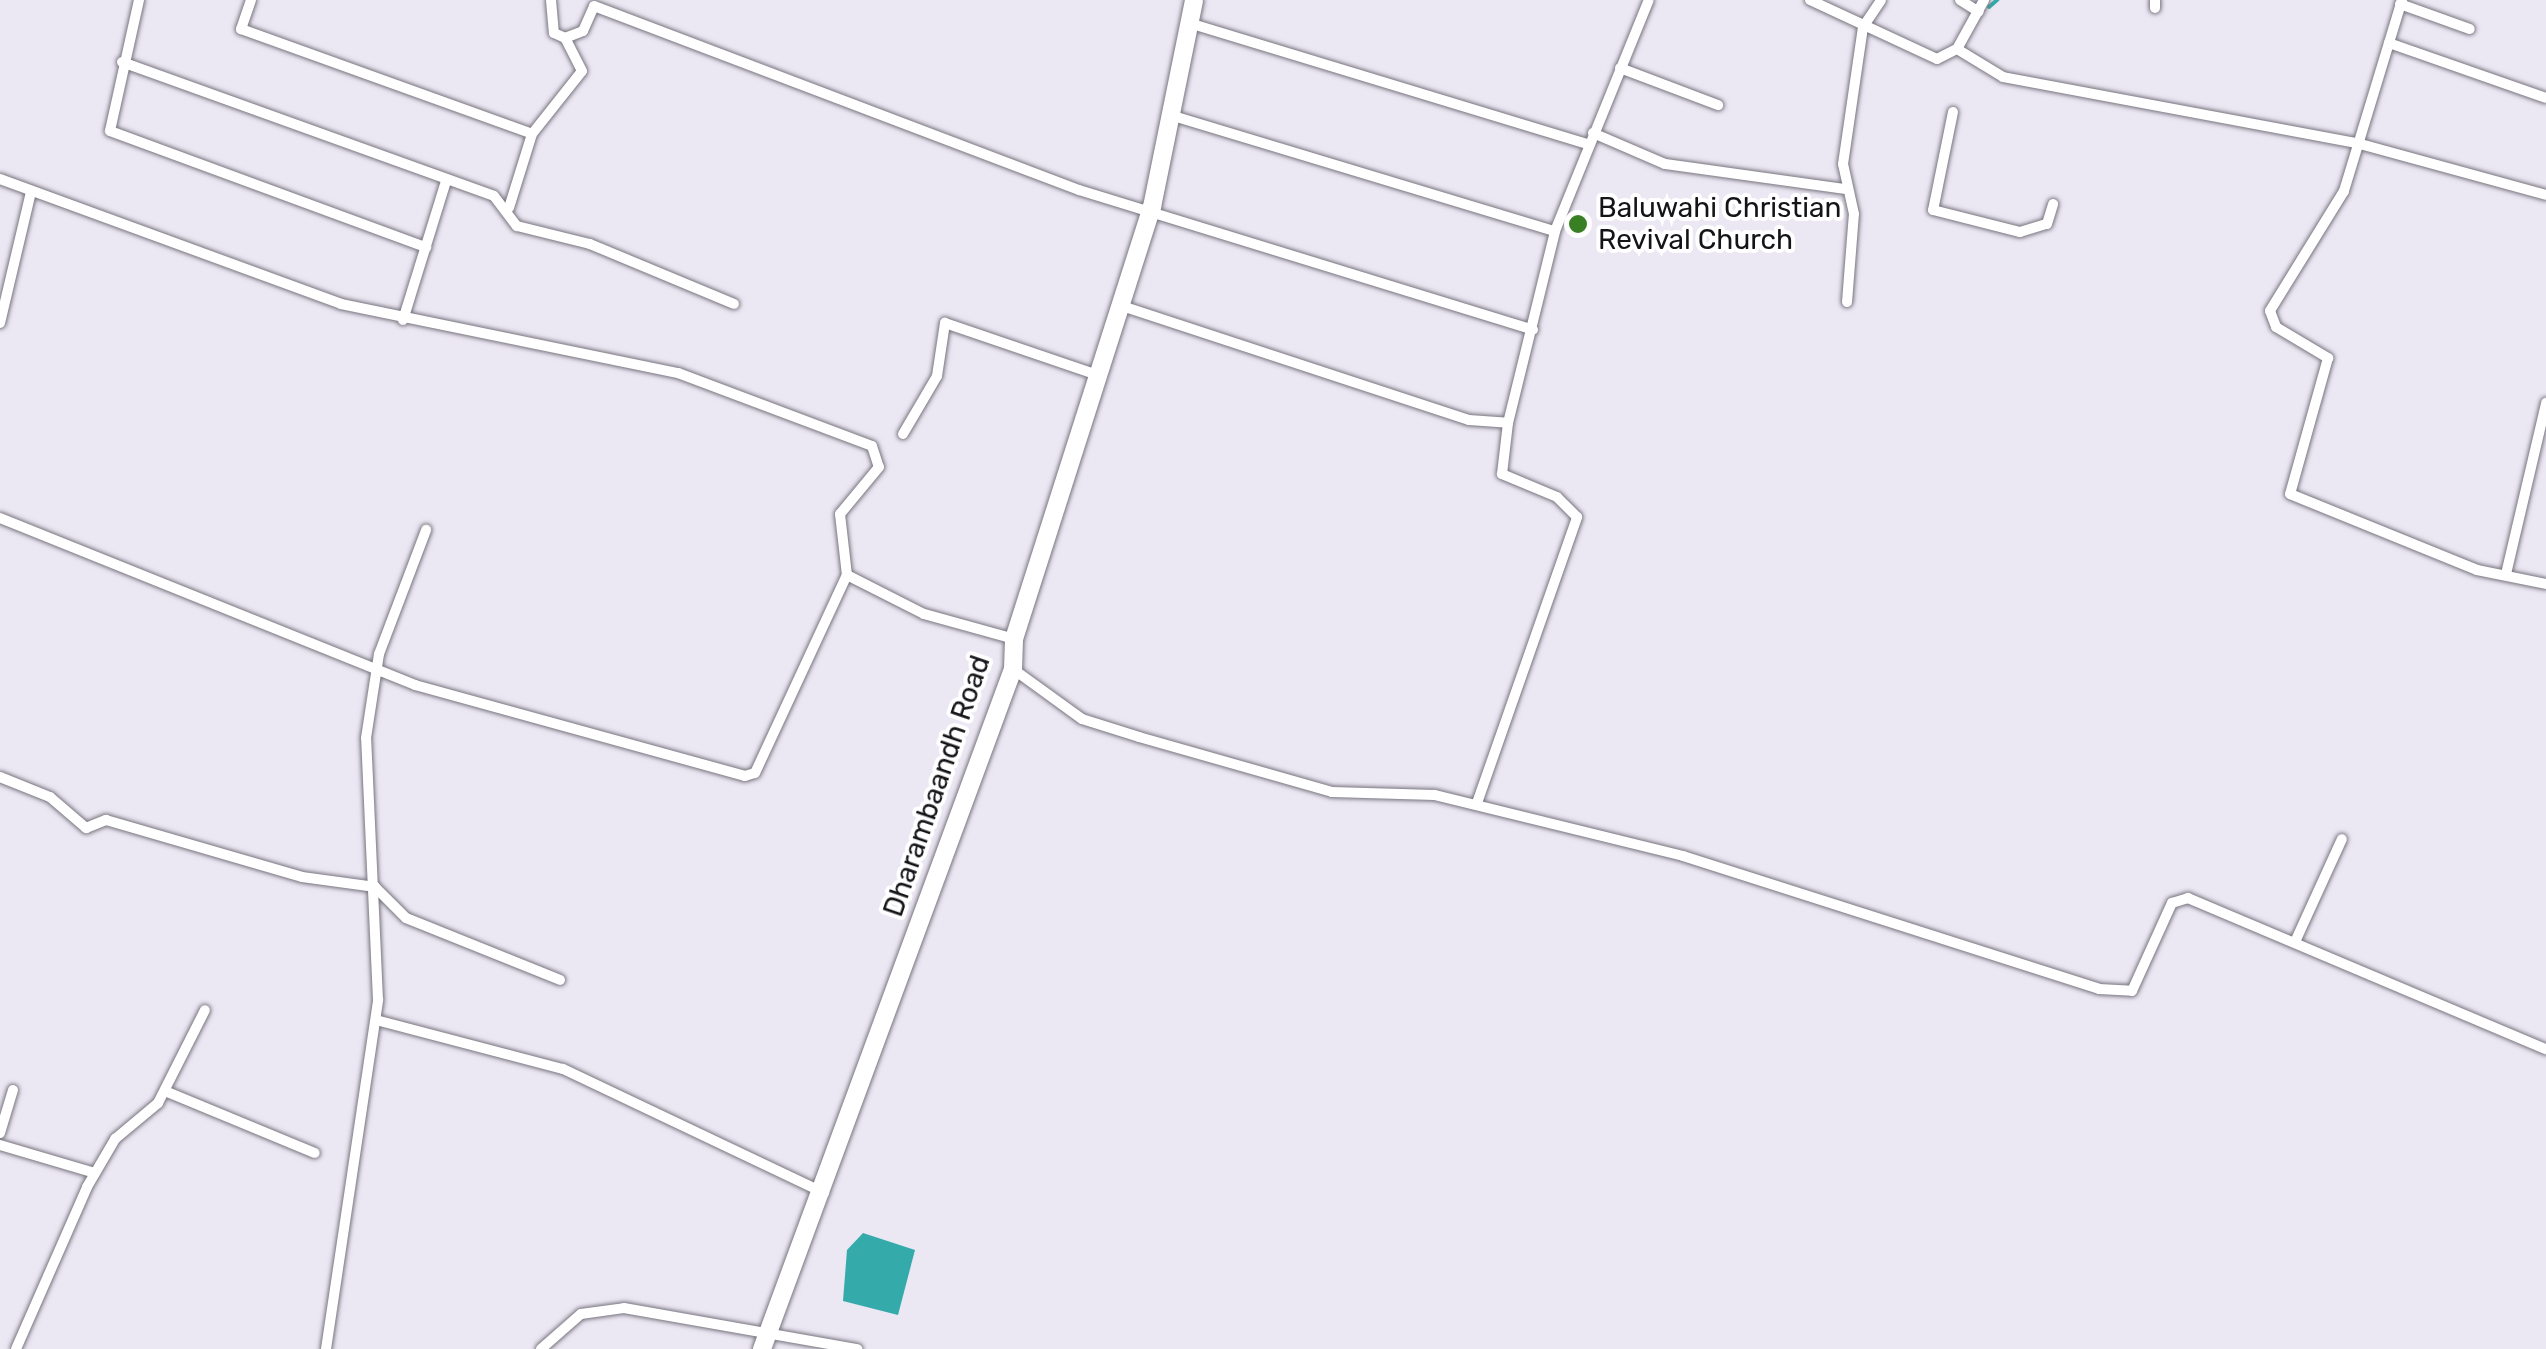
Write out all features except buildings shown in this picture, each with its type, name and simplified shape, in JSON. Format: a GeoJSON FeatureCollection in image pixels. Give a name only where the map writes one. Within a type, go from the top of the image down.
{"type":"FeatureCollection","features":[{"type":"Feature","properties":{"kind":"main road","name":"Dharambaandh Road"},"geometry":{"type":"LineString","coordinates":[[762,1349],[824,1193],[1013,670],[1014,639],[1102,376],[1152,207],[1194,0]]}},
{"type":"Feature","properties":{"kind":"street"},"geometry":{"type":"LineString","coordinates":[[138,0],[110,130],[426,248]]}},
{"type":"Feature","properties":{"kind":"street"},"geometry":{"type":"LineString","coordinates":[[251,0],[241,29],[532,134]]}},
{"type":"Feature","properties":{"kind":"street"},"geometry":{"type":"LineString","coordinates":[[1477,803],[1577,518],[1557,498],[1502,474],[1508,423],[1555,232],[1648,0]]}},
{"type":"Feature","properties":{"kind":"street"},"geometry":{"type":"LineString","coordinates":[[1810,0],[1927,57],[1957,50],[2003,77],[2090,98],[2360,144],[2546,195]]}},
{"type":"Feature","properties":{"kind":"street"},"geometry":{"type":"LineString","coordinates":[[1847,302],[1855,267],[1846,188],[1862,28],[1881,0]]}},
{"type":"Feature","properties":{"kind":"street"},"geometry":{"type":"LineString","coordinates":[[1960,0],[1979,12]]}},
{"type":"Feature","properties":{"kind":"street"},"geometry":{"type":"LineString","coordinates":[[1957,50],[1984,0]]}},
{"type":"Feature","properties":{"kind":"street"},"geometry":{"type":"LineString","coordinates":[[550,1],[554,33],[565,38],[582,71],[532,134],[509,208],[516,226],[590,244],[734,304]]}},
{"type":"Feature","properties":{"kind":"street"},"geometry":{"type":"LineString","coordinates":[[2470,29],[2401,2],[2360,144],[2331,220],[2270,310],[2276,327],[2328,358],[2290,494],[2506,574],[2546,584]]}},
{"type":"Feature","properties":{"kind":"street"},"geometry":{"type":"LineString","coordinates":[[565,38],[583,31],[594,6],[1079,190],[1152,207],[1533,330]]}},
{"type":"Feature","properties":{"kind":"street"},"geometry":{"type":"LineString","coordinates":[[1189,24],[1590,138],[1666,164],[1846,188]]}},
{"type":"Feature","properties":{"kind":"street"},"geometry":{"type":"LineString","coordinates":[[2390,43],[2546,98]]}},
{"type":"Feature","properties":{"kind":"street"},"geometry":{"type":"LineString","coordinates":[[122,62],[446,181],[509,208]]}},
{"type":"Feature","properties":{"kind":"street"},"geometry":{"type":"LineString","coordinates":[[1620,68],[1718,105]]}},
{"type":"Feature","properties":{"kind":"street"},"geometry":{"type":"LineString","coordinates":[[1953,112],[1933,210],[2020,232],[2047,224],[2054,204]]}},
{"type":"Feature","properties":{"kind":"street"},"geometry":{"type":"LineString","coordinates":[[1170,114],[1555,232]]}},
{"type":"Feature","properties":{"kind":"street"},"geometry":{"type":"LineString","coordinates":[[0,179],[403,320],[678,373],[872,446],[879,467],[840,514],[847,575],[812,661],[776,714],[756,773],[745,776],[622,747],[376,665],[0,518]]}},
{"type":"Feature","properties":{"kind":"street"},"geometry":{"type":"LineString","coordinates":[[403,320],[446,181]]}},
{"type":"Feature","properties":{"kind":"street"},"geometry":{"type":"LineString","coordinates":[[0,323],[31,192]]}},
{"type":"Feature","properties":{"kind":"street"},"geometry":{"type":"LineString","coordinates":[[1124,307],[1469,420],[1508,423]]}},
{"type":"Feature","properties":{"kind":"street"},"geometry":{"type":"LineString","coordinates":[[903,434],[937,376],[945,323],[1102,376]]}},
{"type":"Feature","properties":{"kind":"street"},"geometry":{"type":"LineString","coordinates":[[2506,574],[2546,403]]}},
{"type":"Feature","properties":{"kind":"street"},"geometry":{"type":"LineString","coordinates":[[326,1349],[376,1020],[376,887],[366,738],[376,665],[426,530]]}},
{"type":"Feature","properties":{"kind":"street"},"geometry":{"type":"LineString","coordinates":[[847,575],[924,614],[1014,639]]}},
{"type":"Feature","properties":{"kind":"street"},"geometry":{"type":"LineString","coordinates":[[1013,670],[1082,719],[1332,792],[1477,803],[1683,856],[1933,943],[2110,991],[2137,986],[2172,902],[2188,898],[2546,1049]]}},
{"type":"Feature","properties":{"kind":"street"},"geometry":{"type":"LineString","coordinates":[[0,777],[50,797],[86,828],[106,820],[302,878],[376,887],[406,918],[560,980]]}},
{"type":"Feature","properties":{"kind":"street"},"geometry":{"type":"LineString","coordinates":[[2296,942],[2342,839]]}},
{"type":"Feature","properties":{"kind":"street"},"geometry":{"type":"LineString","coordinates":[[16,1349],[95,1174],[115,1139],[166,1091],[205,1010]]}},
{"type":"Feature","properties":{"kind":"street"},"geometry":{"type":"LineString","coordinates":[[376,1020],[563,1069],[824,1193]]}},
{"type":"Feature","properties":{"kind":"street"},"geometry":{"type":"LineString","coordinates":[[0,1133],[13,1090]]}},
{"type":"Feature","properties":{"kind":"street"},"geometry":{"type":"LineString","coordinates":[[166,1091],[314,1153]]}},
{"type":"Feature","properties":{"kind":"street"},"geometry":{"type":"LineString","coordinates":[[0,1145],[95,1174]]}},
{"type":"Feature","properties":{"kind":"street"},"geometry":{"type":"LineString","coordinates":[[541,1349],[595,1309],[768,1326],[857,1349]]}},
{"type":"Feature","properties":{"kind":"water"},"geometry":{"type":"Polygon","coordinates":[[[863,1233],[915,1250],[898,1315],[843,1301],[847,1250],[863,1233]]]}},
{"type":"Feature","properties":{"kind":"waterway"},"geometry":{"type":"LineString","coordinates":[[1989,7],[1997,0]]}},
{"type":"Feature","properties":{"kind":"place","name":"Baluwahi Christian Revival Church"},"geometry":{"type":"Point","coordinates":[1578,224]}}]}
